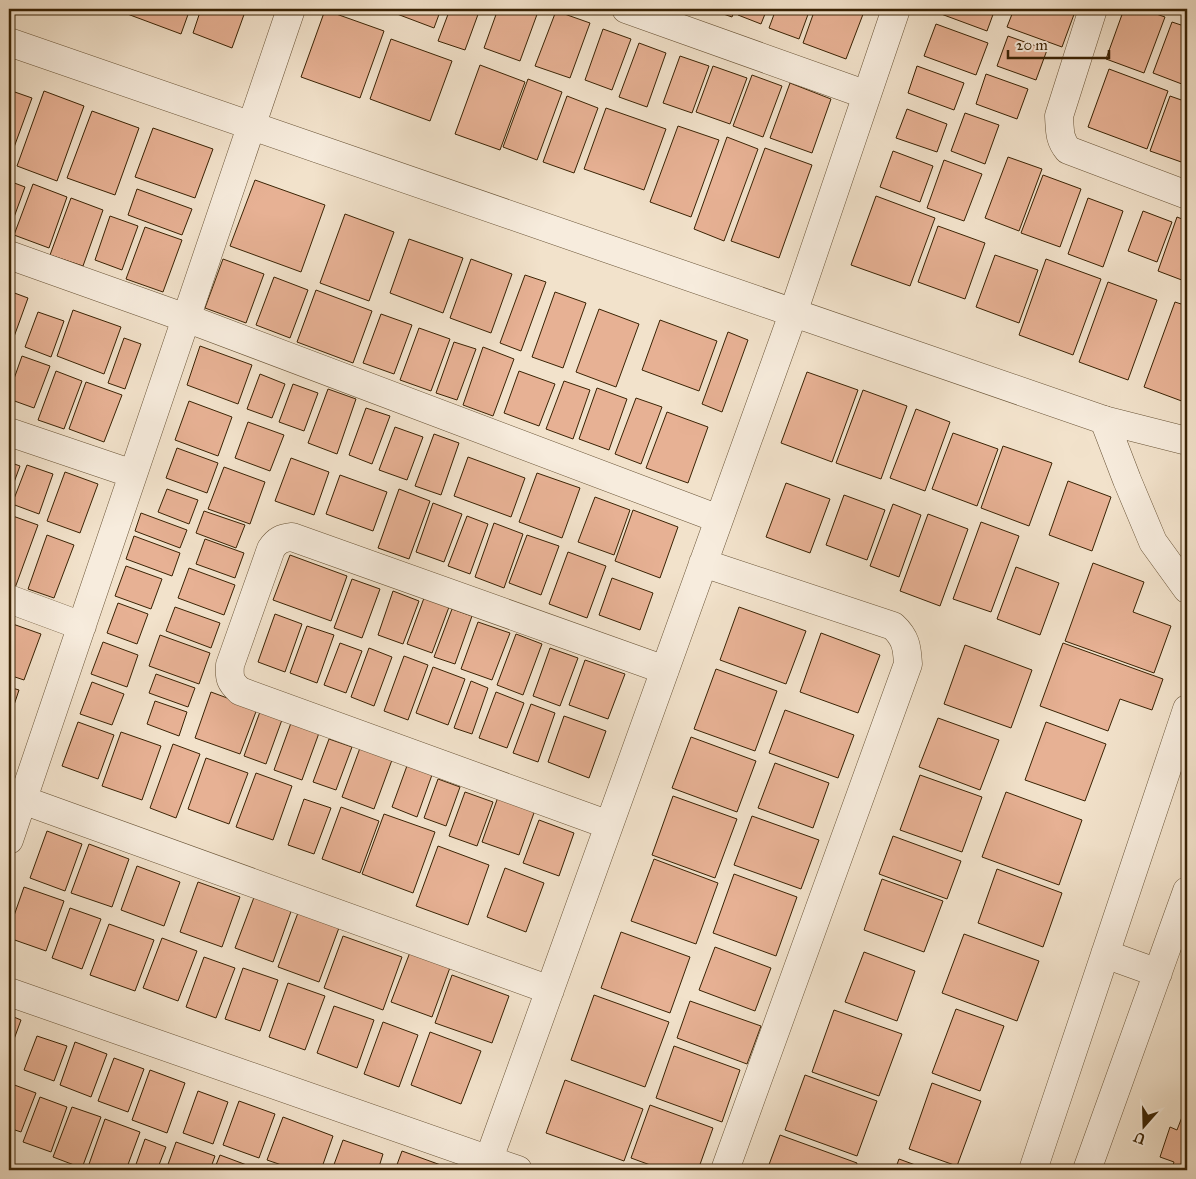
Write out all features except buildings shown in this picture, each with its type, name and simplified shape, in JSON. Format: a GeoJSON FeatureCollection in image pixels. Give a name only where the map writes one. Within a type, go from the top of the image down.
{"type":"FeatureCollection","features":[{"type":"Feature","properties":{"kind":"street"},"geometry":{"type":"LineString","coordinates":[[9,840],[16,797],[82,626],[291,9]]}},
{"type":"Feature","properties":{"kind":"street"},"geometry":{"type":"LineString","coordinates":[[626,9],[867,95]]}},
{"type":"Feature","properties":{"kind":"street"},"geometry":{"type":"LineString","coordinates":[[487,1165],[793,313],[896,9]]}},
{"type":"Feature","properties":{"kind":"street"},"geometry":{"type":"LineString","coordinates":[[1093,9],[1059,116],[1062,142],[1068,150],[1187,195]]}},
{"type":"Feature","properties":{"kind":"street"},"geometry":{"type":"LineString","coordinates":[[9,42],[1104,420],[1187,441]]}},
{"type":"Feature","properties":{"kind":"street"},"geometry":{"type":"LineString","coordinates":[[9,255],[186,318],[719,519]]}},
{"type":"Feature","properties":{"kind":"street"},"geometry":{"type":"LineString","coordinates":[[1104,420],[1153,542],[1187,589]]}},
{"type":"Feature","properties":{"kind":"street"},"geometry":{"type":"LineString","coordinates":[[9,432],[133,474]]}},
{"type":"Feature","properties":{"kind":"street"},"geometry":{"type":"LineString","coordinates":[[609,825],[240,691],[231,683],[230,665],[271,548],[276,541],[292,537],[665,670]]}},
{"type":"Feature","properties":{"kind":"street"},"geometry":{"type":"LineString","coordinates":[[703,563],[893,626],[900,632],[906,645],[908,664],[725,1170]]}},
{"type":"Feature","properties":{"kind":"street"},"geometry":{"type":"LineString","coordinates":[[9,599],[82,626]]}},
{"type":"Feature","properties":{"kind":"street"},"geometry":{"type":"LineString","coordinates":[[1033,1170],[1187,709]]}},
{"type":"Feature","properties":{"kind":"street"},"geometry":{"type":"LineString","coordinates":[[16,797],[550,990]]}},
{"type":"Feature","properties":{"kind":"street"},"geometry":{"type":"LineString","coordinates":[[1087,1170],[1187,892]]}},
{"type":"Feature","properties":{"kind":"street"},"geometry":{"type":"LineString","coordinates":[[1105,954],[1158,973]]}},
{"type":"Feature","properties":{"kind":"street"},"geometry":{"type":"LineString","coordinates":[[9,992],[487,1165],[518,1170]]}}]}
